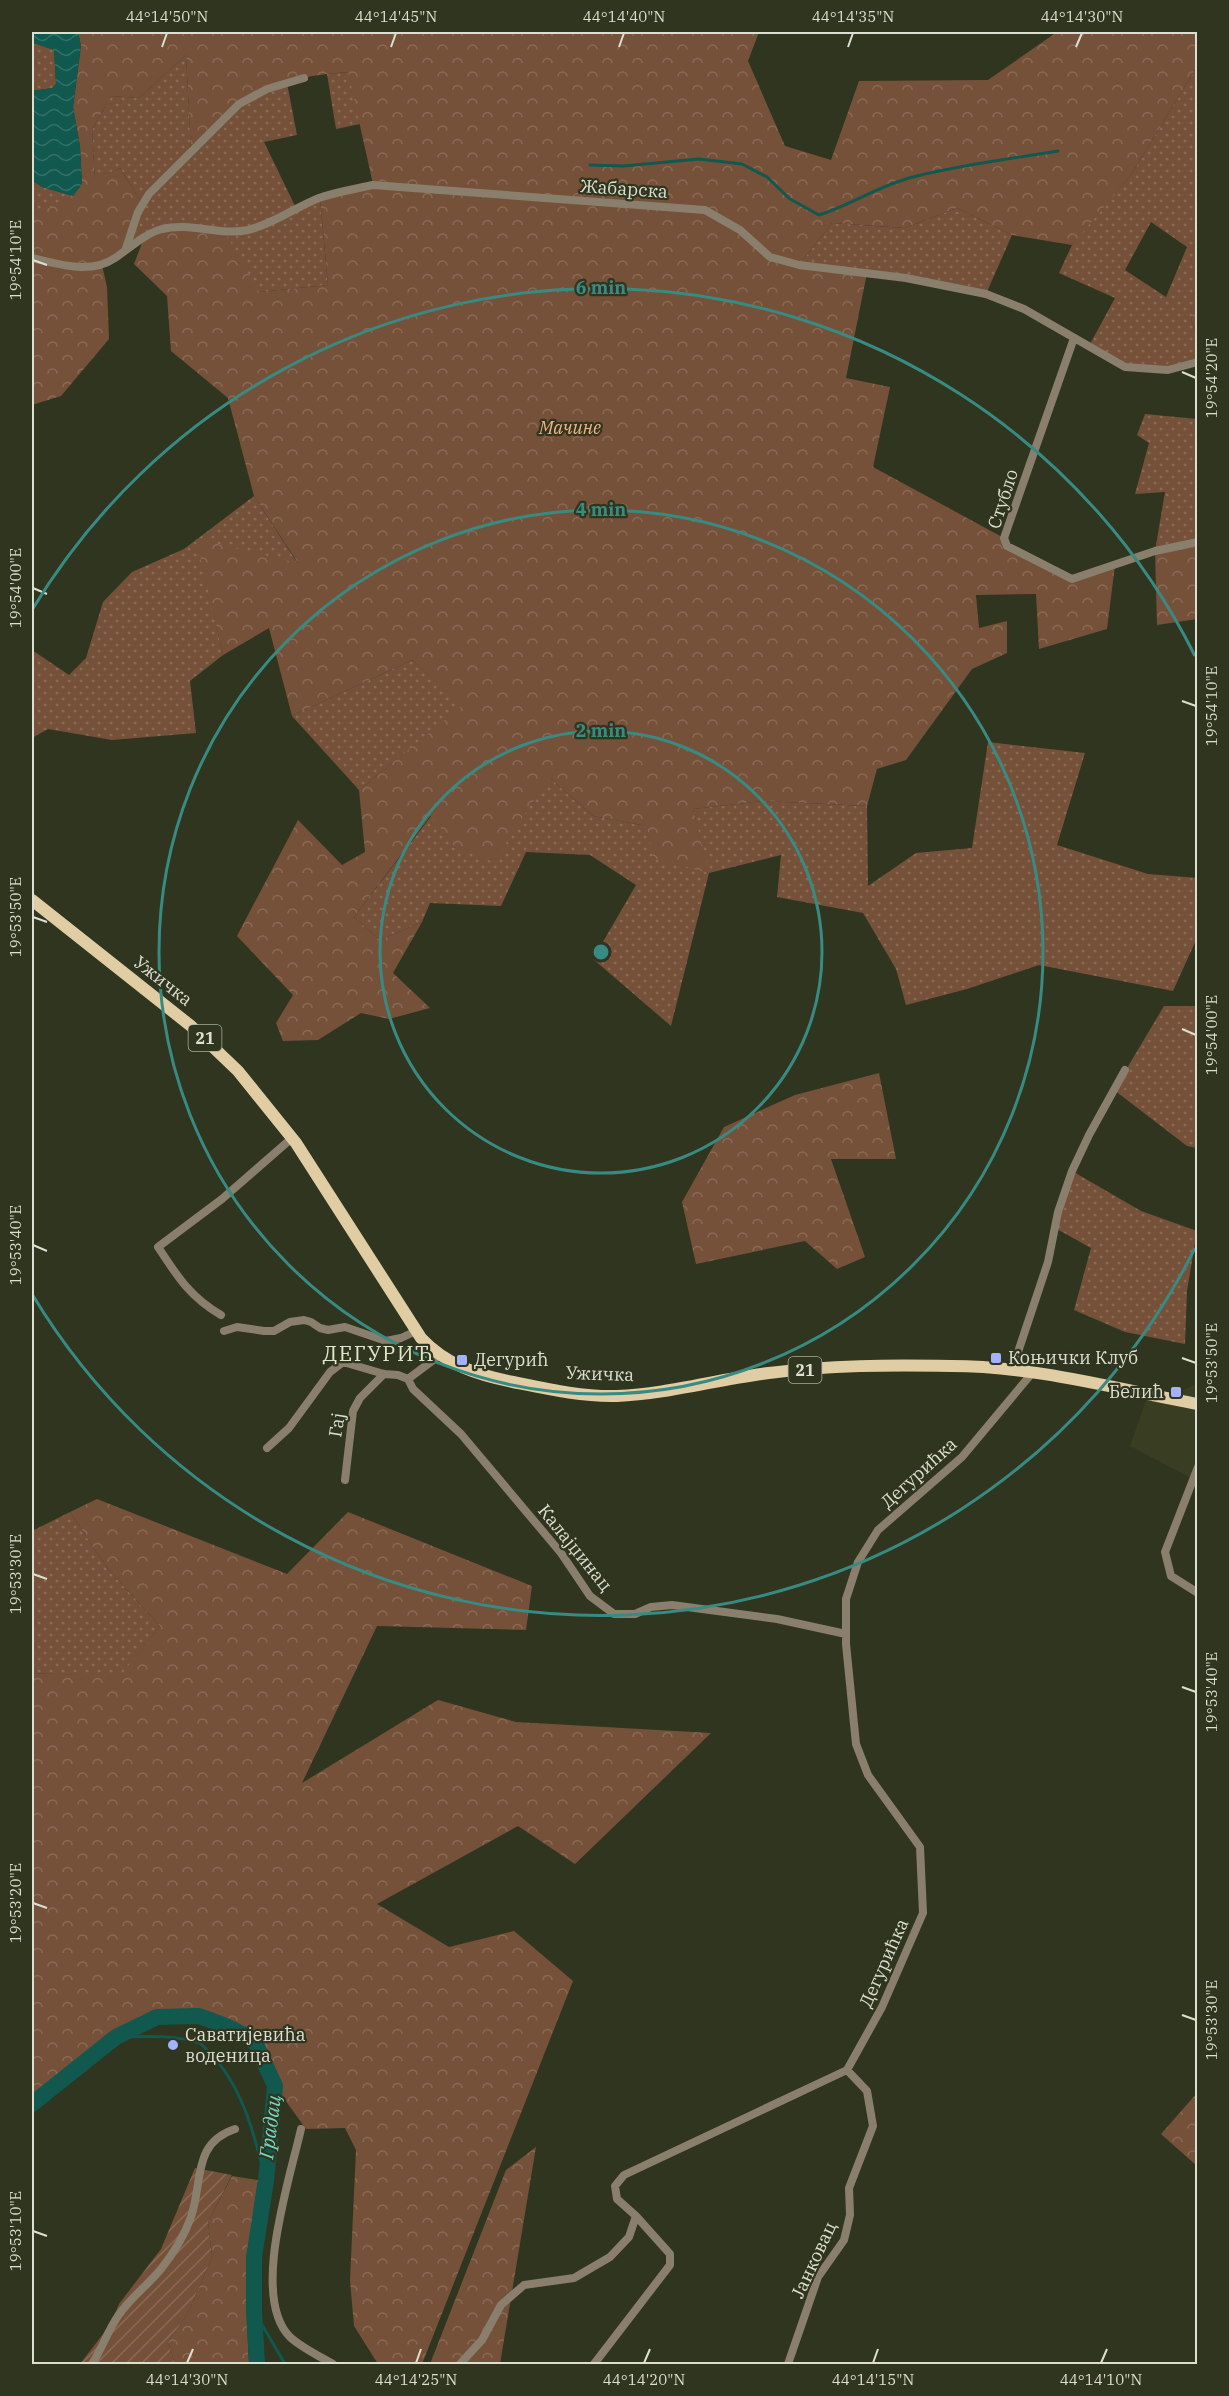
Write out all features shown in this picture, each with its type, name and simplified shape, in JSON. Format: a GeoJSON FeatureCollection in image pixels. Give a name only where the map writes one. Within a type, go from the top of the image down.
{"type":"FeatureCollection","features":[{"type":"Feature","properties":{"kind":"main road","name":"Ужичка"},"geometry":{"type":"LineString","coordinates":[[32,900],[205,1038],[245,1079],[292,1138],[343,1214],[416,1331],[440,1355],[463,1368],[485,1376],[555,1390],[602,1395],[643,1393],[768,1373],[815,1369],[951,1366],[1033,1372],[1197,1404]]}},
{"type":"Feature","properties":{"kind":"street"},"geometry":{"type":"LineString","coordinates":[[126,248],[138,212],[149,194],[239,104],[267,89],[304,78]]}},
{"type":"Feature","properties":{"kind":"street","name":"Жабарска"},"geometry":{"type":"LineString","coordinates":[[32,258],[85,268],[102,265],[126,248],[160,230],[180,226],[225,232],[249,230],[320,198],[373,184],[705,210],[740,230],[770,257],[799,265],[906,278],[986,294],[1024,309],[1125,367],[1168,370],[1197,362]]}},
{"type":"Feature","properties":{"kind":"street","name":"Стубло"},"geometry":{"type":"LineString","coordinates":[[1074,338],[1004,538],[1007,546],[1072,579],[1155,551],[1197,542]]}},
{"type":"Feature","properties":{"kind":"street"},"geometry":{"type":"LineString","coordinates":[[1012,1370],[1048,1262],[1058,1212],[1072,1171],[1125,1070]]}},
{"type":"Feature","properties":{"kind":"street"},"geometry":{"type":"LineString","coordinates":[[221,1315],[189,1292],[158,1247],[222,1199],[292,1138]]}},
{"type":"Feature","properties":{"kind":"street"},"geometry":{"type":"LineString","coordinates":[[224,1331],[237,1327],[274,1331],[290,1322],[304,1320],[320,1328],[328,1330],[345,1327],[386,1341],[401,1338],[416,1331]]}},
{"type":"Feature","properties":{"kind":"street"},"geometry":{"type":"LineString","coordinates":[[267,1448],[289,1428],[330,1372],[343,1362],[408,1379],[440,1355]]}},
{"type":"Feature","properties":{"kind":"street","name":"Дегурићка"},"geometry":{"type":"LineString","coordinates":[[847,2070],[882,2007],[923,1913],[920,1847],[867,1775],[856,1744],[846,1634],[846,1599],[858,1562],[878,1530],[962,1457],[1033,1372]]}},
{"type":"Feature","properties":{"kind":"street","name":"Гај"},"geometry":{"type":"LineString","coordinates":[[345,1480],[353,1410],[360,1398],[384,1374]]}},
{"type":"Feature","properties":{"kind":"street","name":"Калајџинац"},"geometry":{"type":"LineString","coordinates":[[408,1379],[413,1389],[461,1434],[561,1553],[590,1596],[614,1614],[636,1614],[651,1607],[672,1605],[777,1619],[846,1634]]}},
{"type":"Feature","properties":{"kind":"street"},"geometry":{"type":"LineString","coordinates":[[1197,1467],[1165,1552],[1171,1576],[1197,1593]]}},
{"type":"Feature","properties":{"kind":"street"},"geometry":{"type":"LineString","coordinates":[[594,2364],[670,2265],[670,2254],[636,2216],[617,2199],[615,2186],[624,2175],[847,2070]]}},
{"type":"Feature","properties":{"kind":"street","name":"Јанковац"},"geometry":{"type":"LineString","coordinates":[[788,2364],[818,2277],[844,2240],[850,2215],[849,2188],[873,2126],[867,2091],[847,2070]]}},
{"type":"Feature","properties":{"kind":"street"},"geometry":{"type":"LineString","coordinates":[[92,2364],[117,2317],[162,2268],[180,2241],[191,2218],[197,2193],[198,2173],[207,2150],[219,2134],[235,2129]]}},
{"type":"Feature","properties":{"kind":"street"},"geometry":{"type":"LineString","coordinates":[[301,2129],[273,2252],[272,2289],[276,2312],[290,2337],[333,2364]]}},
{"type":"Feature","properties":{"kind":"street"},"geometry":{"type":"LineString","coordinates":[[460,2364],[482,2340],[501,2305],[524,2285],[574,2278],[610,2257],[629,2237],[636,2216]]}},
{"type":"Feature","properties":{"kind":"shaded area"},"geometry":{"type":"Polygon","coordinates":[[[1197,1383],[1197,1467],[1193,1479],[1130,1446],[1148,1395],[1167,1399],[1197,1383]]]}},
{"type":"Feature","properties":{"kind":"green space","name":"Мачине"},"geometry":{"type":"Polygon","coordinates":[[[78,32],[179,32],[182,34],[185,32],[759,32],[748,61],[785,146],[831,160],[859,81],[988,80],[1057,32],[1197,32],[1196,68],[1131,175],[1072,245],[1012,235],[957,208],[905,228],[832,223],[799,265],[867,273],[846,378],[890,387],[873,467],[1004,538],[1007,546],[1072,579],[1115,565],[1107,629],[1039,649],[1036,594],[976,595],[979,628],[1007,621],[1007,653],[972,669],[906,760],[877,769],[867,806],[763,801],[693,809],[709,873],[653,858],[647,826],[593,816],[549,777],[494,862],[455,848],[431,815],[354,917],[380,940],[422,922],[393,973],[430,1008],[389,1019],[361,1013],[318,1040],[283,1041],[276,1023],[293,995],[237,936],[298,820],[342,865],[365,852],[359,790],[462,706],[412,660],[292,716],[269,628],[223,655],[196,539],[298,563],[254,496],[228,398],[171,351],[167,296],[134,264],[144,238],[160,230],[225,232],[259,292],[328,285],[320,198],[373,184],[348,72],[305,77],[275,85],[249,97],[191,152],[186,55],[139,98],[111,96],[92,130],[95,179],[120,168],[142,203],[126,248],[102,265],[107,287],[109,339],[61,396],[32,405],[32,213],[60,203],[82,184],[80,146],[73,107],[81,46],[78,32]]]}},
{"type":"Feature","properties":{"kind":"green space"},"geometry":{"type":"Polygon","coordinates":[[[34,43],[54,50],[56,84],[53,88],[32,91],[32,46],[34,43]]]}},
{"type":"Feature","properties":{"kind":"green space"},"geometry":{"type":"Polygon","coordinates":[[[186,55],[191,151],[239,104],[287,83],[297,135],[264,142],[296,208],[320,198],[328,285],[259,292],[180,226],[126,248],[142,203],[120,168],[95,180],[92,130],[111,96],[139,98],[186,55]]]}},
{"type":"Feature","properties":{"kind":"green space"},"geometry":{"type":"Polygon","coordinates":[[[1197,59],[1198,297],[1191,319],[1197,337],[1197,362],[1168,370],[1125,367],[1089,346],[1115,298],[1059,273],[1072,245],[1131,175],[1196,68],[1197,59]],[[1151,222],[1125,270],[1166,297],[1187,247],[1151,222]]]}},
{"type":"Feature","properties":{"kind":"green space"},"geometry":{"type":"Polygon","coordinates":[[[349,72],[360,124],[336,129],[327,74],[349,72]]]}},
{"type":"Feature","properties":{"kind":"green space"},"geometry":{"type":"Polygon","coordinates":[[[32,180],[42,187],[73,196],[51,209],[32,213],[32,180]]]}},
{"type":"Feature","properties":{"kind":"green space"},"geometry":{"type":"Polygon","coordinates":[[[957,208],[1012,235],[986,294],[799,265],[832,223],[905,228],[957,208]]]}},
{"type":"Feature","properties":{"kind":"green space"},"geometry":{"type":"Polygon","coordinates":[[[1197,297],[1198,337],[1191,319],[1197,297]]]}},
{"type":"Feature","properties":{"kind":"green space"},"geometry":{"type":"Polygon","coordinates":[[[1145,414],[1197,419],[1197,542],[1155,551],[1165,492],[1135,494],[1149,443],[1137,435],[1145,414]]]}},
{"type":"Feature","properties":{"kind":"green space"},"geometry":{"type":"Polygon","coordinates":[[[254,496],[298,564],[197,540],[223,655],[190,681],[196,733],[112,740],[48,729],[32,738],[32,650],[69,675],[86,658],[103,602],[132,572],[184,549],[254,496]]]}},
{"type":"Feature","properties":{"kind":"green space"},"geometry":{"type":"Polygon","coordinates":[[[1197,542],[1197,619],[1157,625],[1155,551],[1197,542]]]}},
{"type":"Feature","properties":{"kind":"green space"},"geometry":{"type":"Polygon","coordinates":[[[412,660],[463,706],[359,790],[292,716],[412,660]]]}},
{"type":"Feature","properties":{"kind":"green space"},"geometry":{"type":"Polygon","coordinates":[[[988,742],[1085,753],[1057,845],[1148,874],[1198,878],[1197,938],[1173,991],[1039,965],[967,989],[906,1005],[896,969],[863,913],[777,897],[781,855],[709,873],[671,1026],[593,959],[636,885],[590,855],[526,852],[501,906],[430,903],[422,922],[380,940],[354,917],[432,815],[455,848],[549,777],[593,816],[647,826],[708,873],[693,809],[763,801],[867,806],[868,886],[916,853],[972,848],[988,742]]]}},
{"type":"Feature","properties":{"kind":"green space"},"geometry":{"type":"Polygon","coordinates":[[[1164,1006],[1197,1006],[1197,1148],[1187,1146],[1114,1090],[1164,1006]]]}},
{"type":"Feature","properties":{"kind":"green space"},"geometry":{"type":"Polygon","coordinates":[[[879,1073],[896,1159],[831,1159],[865,1257],[837,1269],[805,1241],[696,1264],[682,1202],[724,1127],[795,1095],[879,1073]]]}},
{"type":"Feature","properties":{"kind":"green space"},"geometry":{"type":"Polygon","coordinates":[[[1072,1171],[1141,1211],[1197,1231],[1187,1291],[1185,1344],[1125,1332],[1074,1310],[1091,1248],[1055,1228],[1072,1171]]]}},
{"type":"Feature","properties":{"kind":"green space"},"geometry":{"type":"Polygon","coordinates":[[[97,1499],[287,1574],[348,1512],[532,1586],[526,1630],[377,1626],[302,1783],[438,1700],[516,1722],[711,1733],[575,1864],[518,1826],[377,1904],[449,1947],[514,1931],[573,1981],[422,2364],[378,2364],[354,2326],[350,2280],[356,2150],[345,2128],[306,2129],[275,2086],[254,2040],[199,2016],[157,2017],[116,2037],[32,2101],[32,1673],[120,1676],[160,1626],[108,1569],[70,1512],[97,1499]]]}},
{"type":"Feature","properties":{"kind":"green space"},"geometry":{"type":"Polygon","coordinates":[[[70,1512],[108,1569],[160,1626],[120,1677],[32,1673],[32,1531],[70,1512]]]}},
{"type":"Feature","properties":{"kind":"green space"},"geometry":{"type":"Polygon","coordinates":[[[1197,2093],[1197,2166],[1161,2134],[1197,2093]]]}},
{"type":"Feature","properties":{"kind":"green space"},"geometry":{"type":"Polygon","coordinates":[[[536,2147],[500,2364],[430,2364],[506,2170],[536,2147]]]}},
{"type":"Feature","properties":{"kind":"green space"},"geometry":{"type":"Polygon","coordinates":[[[195,2168],[232,2175],[208,2222],[212,2257],[188,2313],[168,2342],[175,2364],[80,2364],[110,2325],[119,2304],[161,2249],[195,2168]]]}},
{"type":"Feature","properties":{"kind":"green space"},"geometry":{"type":"Polygon","coordinates":[[[232,2176],[258,2180],[248,2272],[249,2364],[175,2364],[168,2342],[188,2313],[212,2257],[208,2222],[232,2176]]]}},
{"type":"Feature","properties":{"kind":"water"},"geometry":{"type":"Polygon","coordinates":[[[32,32],[78,32],[81,46],[73,107],[80,147],[82,184],[73,196],[42,187],[32,180],[32,91],[52,88],[56,84],[54,50],[34,43],[32,46],[32,32]]]}},
{"type":"Feature","properties":{"kind":"waterway"},"geometry":{"type":"LineString","coordinates":[[590,165],[624,166],[699,159],[742,164],[767,177],[790,199],[819,215],[913,177],[1058,151]]}},
{"type":"Feature","properties":{"kind":"waterway","name":"Градац"},"geometry":{"type":"LineString","coordinates":[[32,2104],[116,2037],[157,2017],[199,2016],[254,2040],[275,2086],[266,2181],[254,2257],[257,2364]]}},
{"type":"Feature","properties":{"kind":"waterway"},"geometry":{"type":"LineString","coordinates":[[116,2037],[179,2038],[199,2043],[204,2047],[221,2066],[239,2096],[252,2130],[266,2181]]}},
{"type":"Feature","properties":{"kind":"waterway"},"geometry":{"type":"LineString","coordinates":[[254,2311],[285,2364]]}},
{"type":"Feature","properties":{"kind":"place","name":"Коњички Клуб"},"geometry":{"type":"Point","coordinates":[996,1358]}},
{"type":"Feature","properties":{"kind":"place","name":"Дегурић"},"geometry":{"type":"Point","coordinates":[462,1360]}},
{"type":"Feature","properties":{"kind":"place","name":"Белић"},"geometry":{"type":"Point","coordinates":[1176,1392]}},
{"type":"Feature","properties":{"kind":"place","name":"Саватијевића воденица"},"geometry":{"type":"Point","coordinates":[173,2045]}},
{"type":"Feature","properties":{"kind":"district","name":"ДЕГУРИЋ"},"geometry":{"type":"Point","coordinates":[379,1354]}}]}
